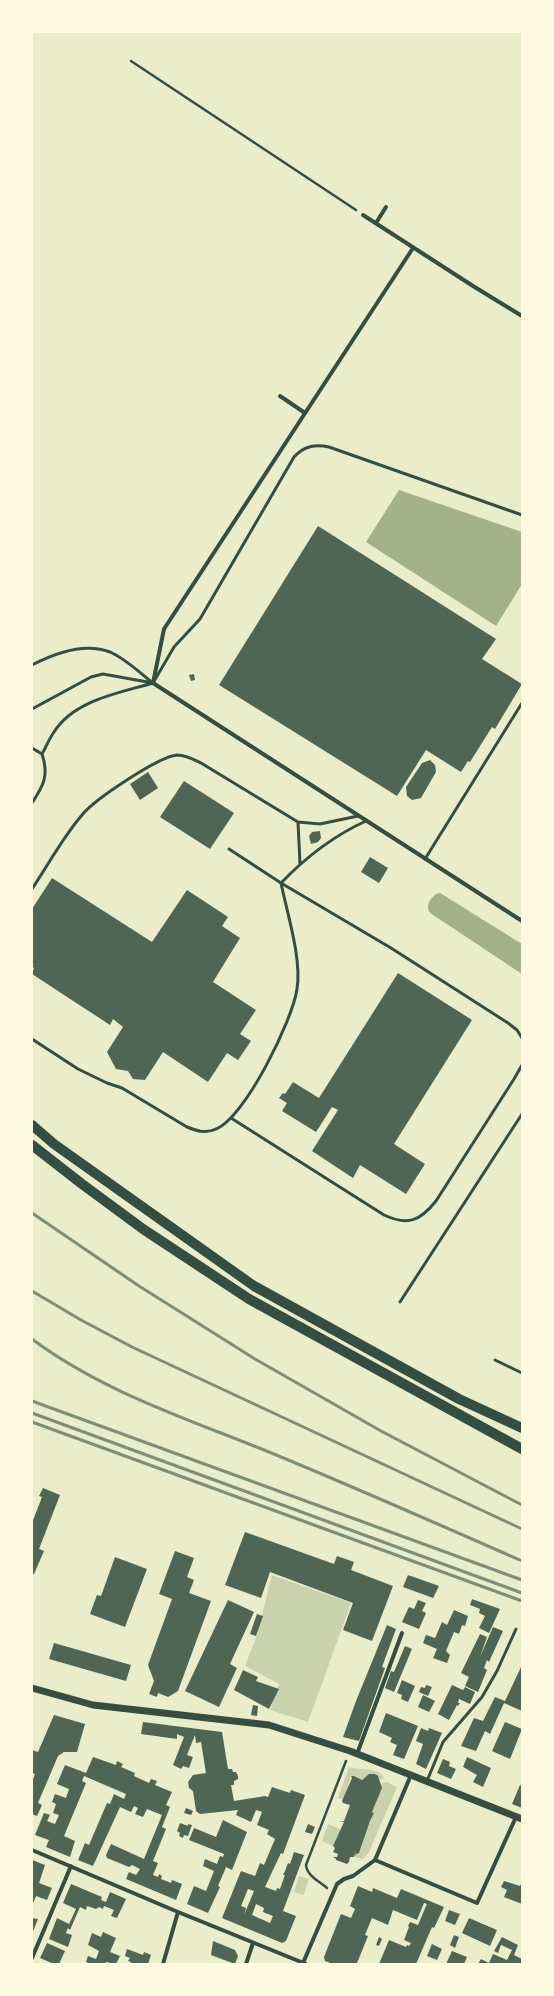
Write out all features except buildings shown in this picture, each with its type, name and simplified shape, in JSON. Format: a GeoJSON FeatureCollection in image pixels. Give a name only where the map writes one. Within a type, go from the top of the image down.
{"type":"FeatureCollection","features":[{"type":"Feature","properties":{"kind":"main road"},"geometry":{"type":"LineString","coordinates":[[32,1125],[54,1144],[254,1286],[459,1399],[522,1428]]}},
{"type":"Feature","properties":{"kind":"main road"},"geometry":{"type":"LineString","coordinates":[[32,1145],[143,1229],[249,1299],[522,1448]]}},
{"type":"Feature","properties":{"kind":"street"},"geometry":{"type":"LineString","coordinates":[[376,223],[386,207]]}},
{"type":"Feature","properties":{"kind":"street"},"geometry":{"type":"LineString","coordinates":[[363,215],[522,316]]}},
{"type":"Feature","properties":{"kind":"street"},"geometry":{"type":"LineString","coordinates":[[413,248],[164,629],[153,683],[522,921]]}},
{"type":"Feature","properties":{"kind":"street"},"geometry":{"type":"LineString","coordinates":[[280,396],[304,413]]}},
{"type":"Feature","properties":{"kind":"street"},"geometry":{"type":"LineString","coordinates":[[357,1754],[402,1633]]}},
{"type":"Feature","properties":{"kind":"street"},"geometry":{"type":"LineString","coordinates":[[33,1691],[93,1705],[269,1725],[357,1754],[519,1818],[477,1903],[375,1860]]}},
{"type":"Feature","properties":{"kind":"street"},"geometry":{"type":"LineString","coordinates":[[32,1850],[178,1912],[305,1963],[337,1884],[344,1879],[353,1876],[375,1860],[412,1775]]}},
{"type":"Feature","properties":{"kind":"street"},"geometry":{"type":"LineString","coordinates":[[32,1958],[71,1866]]}},
{"type":"Feature","properties":{"kind":"street"},"geometry":{"type":"LineString","coordinates":[[164,1964],[178,1912]]}},
{"type":"Feature","properties":{"kind":"street"},"geometry":{"type":"LineString","coordinates":[[246,1964],[253,1943]]}},
{"type":"Feature","properties":{"kind":"lane"},"geometry":{"type":"LineString","coordinates":[[42,754],[54,731],[61,723],[84,705],[95,700],[153,683],[174,647],[200,619],[294,457],[305,448],[319,445],[329,447],[522,515]]}},
{"type":"Feature","properties":{"kind":"lane"},"geometry":{"type":"LineString","coordinates":[[32,665],[51,655],[64,651],[97,650],[114,655],[153,683]]}},
{"type":"Feature","properties":{"kind":"lane"},"geometry":{"type":"LineString","coordinates":[[32,709],[91,677],[103,674],[153,683]]}},
{"type":"Feature","properties":{"kind":"lane"},"geometry":{"type":"LineString","coordinates":[[424,859],[522,703]]}},
{"type":"Feature","properties":{"kind":"lane"},"geometry":{"type":"LineString","coordinates":[[32,748],[42,754],[46,766],[44,784],[32,803]]}},
{"type":"Feature","properties":{"kind":"lane"},"geometry":{"type":"LineString","coordinates":[[32,889],[82,815],[93,804],[164,758],[178,755],[189,757],[298,822],[320,824],[358,816]]}},
{"type":"Feature","properties":{"kind":"lane"},"geometry":{"type":"LineString","coordinates":[[281,883],[300,864],[337,836],[366,821]]}},
{"type":"Feature","properties":{"kind":"lane"},"geometry":{"type":"LineString","coordinates":[[298,822],[300,864]]}},
{"type":"Feature","properties":{"kind":"lane"},"geometry":{"type":"LineString","coordinates":[[229,849],[281,883],[391,948],[502,1019],[517,1030],[522,1038]]}},
{"type":"Feature","properties":{"kind":"lane"},"geometry":{"type":"LineString","coordinates":[[32,1039],[78,1068],[107,1083],[122,1088],[187,1127],[198,1132],[208,1132],[218,1129],[231,1118],[253,1087],[265,1067],[291,1012],[297,988],[297,963],[281,883]]}},
{"type":"Feature","properties":{"kind":"lane"},"geometry":{"type":"LineString","coordinates":[[231,1118],[384,1215],[397,1221],[408,1221],[418,1218],[428,1212],[522,1065]]}},
{"type":"Feature","properties":{"kind":"lane"},"geometry":{"type":"LineString","coordinates":[[400,1302],[522,1114]]}},
{"type":"Feature","properties":{"kind":"lane"},"geometry":{"type":"LineString","coordinates":[[495,1360],[522,1373]]}},
{"type":"Feature","properties":{"kind":"lane"},"geometry":{"type":"LineString","coordinates":[[427,1781],[444,1742],[482,1697],[498,1671],[516,1629]]}},
{"type":"Feature","properties":{"kind":"path"},"geometry":{"type":"LineString","coordinates":[[131,61],[363,215]]}},
{"type":"Feature","properties":{"kind":"path"},"geometry":{"type":"LineString","coordinates":[[328,1888],[311,1876],[307,1871],[306,1865],[347,1758]]}},
{"type":"Feature","properties":{"kind":"shaded area"},"geometry":{"type":"Polygon","coordinates":[[[399,490],[522,532],[522,584],[496,626],[366,542],[399,490]]]}},
{"type":"Feature","properties":{"kind":"shaded area"},"geometry":{"type":"Polygon","coordinates":[[[440,893],[522,944],[522,974],[430,913],[428,908],[429,903],[436,894],[440,893]]]}},
{"type":"Feature","properties":{"kind":"shaded area"},"geometry":{"type":"Polygon","coordinates":[[[272,1575],[351,1603],[308,1722],[270,1710],[279,1684],[245,1666],[257,1635],[272,1575]]]}},
{"type":"Feature","properties":{"kind":"shaded area"},"geometry":{"type":"Polygon","coordinates":[[[349,1767],[374,1770],[382,1774],[384,1778],[381,1780],[375,1774],[369,1774],[362,1780],[355,1776],[351,1776],[344,1800],[338,1798],[349,1767]]]}},
{"type":"Feature","properties":{"kind":"shaded area"},"geometry":{"type":"Polygon","coordinates":[[[387,1782],[397,1787],[369,1852],[363,1859],[354,1857],[355,1853],[357,1855],[361,1849],[366,1829],[371,1822],[370,1821],[374,1813],[372,1812],[378,1798],[379,1791],[381,1791],[381,1783],[387,1782]]]}},
{"type":"Feature","properties":{"kind":"shaded area"},"geometry":{"type":"Polygon","coordinates":[[[328,1824],[340,1829],[333,1846],[322,1841],[328,1824]]]}},
{"type":"Feature","properties":{"kind":"shaded area"},"geometry":{"type":"Polygon","coordinates":[[[299,1876],[309,1879],[304,1895],[294,1892],[299,1876]]]}},
{"type":"Feature","properties":{"kind":"railway"},"geometry":{"type":"LineString","coordinates":[[32,1213],[139,1286],[255,1359],[381,1431],[522,1505]]}},
{"type":"Feature","properties":{"kind":"railway"},"geometry":{"type":"LineString","coordinates":[[32,1291],[81,1320],[132,1347],[522,1529]]}},
{"type":"Feature","properties":{"kind":"railway"},"geometry":{"type":"LineString","coordinates":[[32,1339],[59,1358],[147,1403],[301,1465],[522,1561]]}},
{"type":"Feature","properties":{"kind":"railway"},"geometry":{"type":"LineString","coordinates":[[32,1401],[522,1580]]}},
{"type":"Feature","properties":{"kind":"railway"},"geometry":{"type":"LineString","coordinates":[[32,1413],[522,1593]]}},
{"type":"Feature","properties":{"kind":"railway"},"geometry":{"type":"LineString","coordinates":[[32,1422],[522,1601]]}}]}
